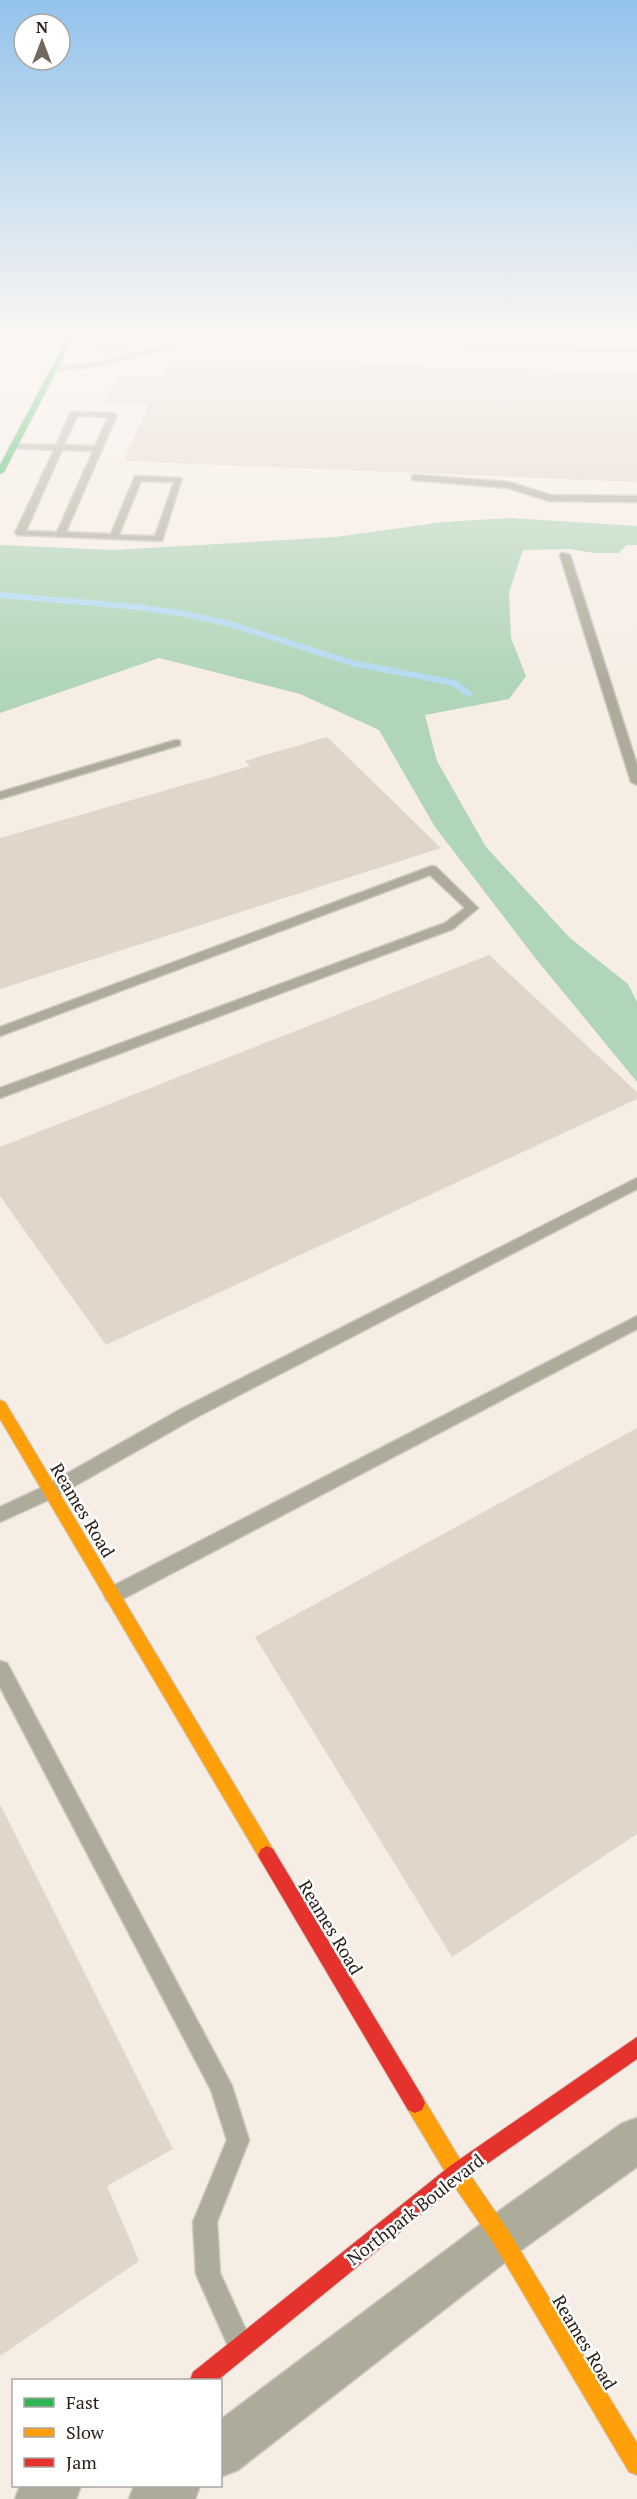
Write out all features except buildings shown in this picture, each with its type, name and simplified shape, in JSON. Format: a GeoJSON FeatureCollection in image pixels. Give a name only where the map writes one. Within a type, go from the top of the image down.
{"type":"FeatureCollection","features":[{"type":"Feature","properties":{"kind":"main road"},"geometry":{"type":"LineString","coordinates":[[0,472],[11,452]]}},
{"type":"Feature","properties":{"kind":"main road","name":"Reames Road"},"geometry":{"type":"LineString","coordinates":[[0,1406],[457,2174],[501,2236],[637,2464]]}},
{"type":"Feature","properties":{"kind":"main road","name":"Northpark Boulevard"},"geometry":{"type":"LineString","coordinates":[[202,2379],[457,2174],[637,2047]]}},
{"type":"Feature","properties":{"kind":"street"},"geometry":{"type":"LineString","coordinates":[[222,2450],[501,2236],[637,2140]]}},
{"type":"Feature","properties":{"kind":"street"},"geometry":{"type":"LineString","coordinates":[[40,2499],[55,2487]]}},
{"type":"Feature","properties":{"kind":"street"},"geometry":{"type":"LineString","coordinates":[[154,2499],[173,2487]]}},
{"type":"Feature","properties":{"kind":"lane"},"geometry":{"type":"LineString","coordinates":[[57,452],[20,533],[159,539],[179,480],[138,478],[114,537]]}},
{"type":"Feature","properties":{"kind":"lane"},"geometry":{"type":"LineString","coordinates":[[60,535],[98,452]]}},
{"type":"Feature","properties":{"kind":"lane"},"geometry":{"type":"LineString","coordinates":[[416,478],[509,485],[549,498],[637,500]]}},
{"type":"Feature","properties":{"kind":"lane"},"geometry":{"type":"LineString","coordinates":[[565,555],[637,782]]}},
{"type":"Feature","properties":{"kind":"lane"},"geometry":{"type":"LineString","coordinates":[[0,796],[176,743]]}},
{"type":"Feature","properties":{"kind":"lane"},"geometry":{"type":"LineString","coordinates":[[0,1032],[432,870],[472,908],[449,926],[0,1093]]}},
{"type":"Feature","properties":{"kind":"lane"},"geometry":{"type":"LineString","coordinates":[[0,1515],[51,1491],[187,1414],[637,1183]]}},
{"type":"Feature","properties":{"kind":"lane"},"geometry":{"type":"LineString","coordinates":[[112,1595],[637,1322]]}},
{"type":"Feature","properties":{"kind":"lane"},"geometry":{"type":"LineString","coordinates":[[0,1669],[221,2086],[238,2140],[205,2222],[208,2274],[242,2348]]}},
{"type":"Feature","properties":{"kind":"green space"},"geometry":{"type":"Polygon","coordinates":[[[511,518],[637,526],[637,545],[627,545],[618,553],[594,553],[570,549],[523,550],[509,592],[511,638],[526,676],[509,699],[425,715],[437,761],[486,847],[570,938],[628,984],[637,1002],[637,1082],[536,959],[435,827],[379,730],[300,694],[159,658],[0,713],[0,545],[113,550],[336,537],[443,522],[511,518]]]}},
{"type":"Feature","properties":{"kind":"waterway"},"geometry":{"type":"LineString","coordinates":[[0,595],[137,607],[186,614],[230,624],[352,663],[454,683],[469,694]]}},
{"type":"Feature","properties":{"kind":"traffic: fast"},"geometry":{"type":"LineString","coordinates":[[0,472],[11,452]]}},
{"type":"Feature","properties":{"kind":"traffic: slow"},"geometry":{"type":"LineString","coordinates":[[0,1406],[267,1855]]}},
{"type":"Feature","properties":{"kind":"traffic: slow"},"geometry":{"type":"LineString","coordinates":[[415,2103],[457,2173],[501,2237],[637,2464]]}},
{"type":"Feature","properties":{"kind":"traffic: jam"},"geometry":{"type":"LineString","coordinates":[[267,1855],[415,2103]]}},
{"type":"Feature","properties":{"kind":"traffic: jam"},"geometry":{"type":"LineString","coordinates":[[202,2379],[457,2173],[637,2047]]}}]}
